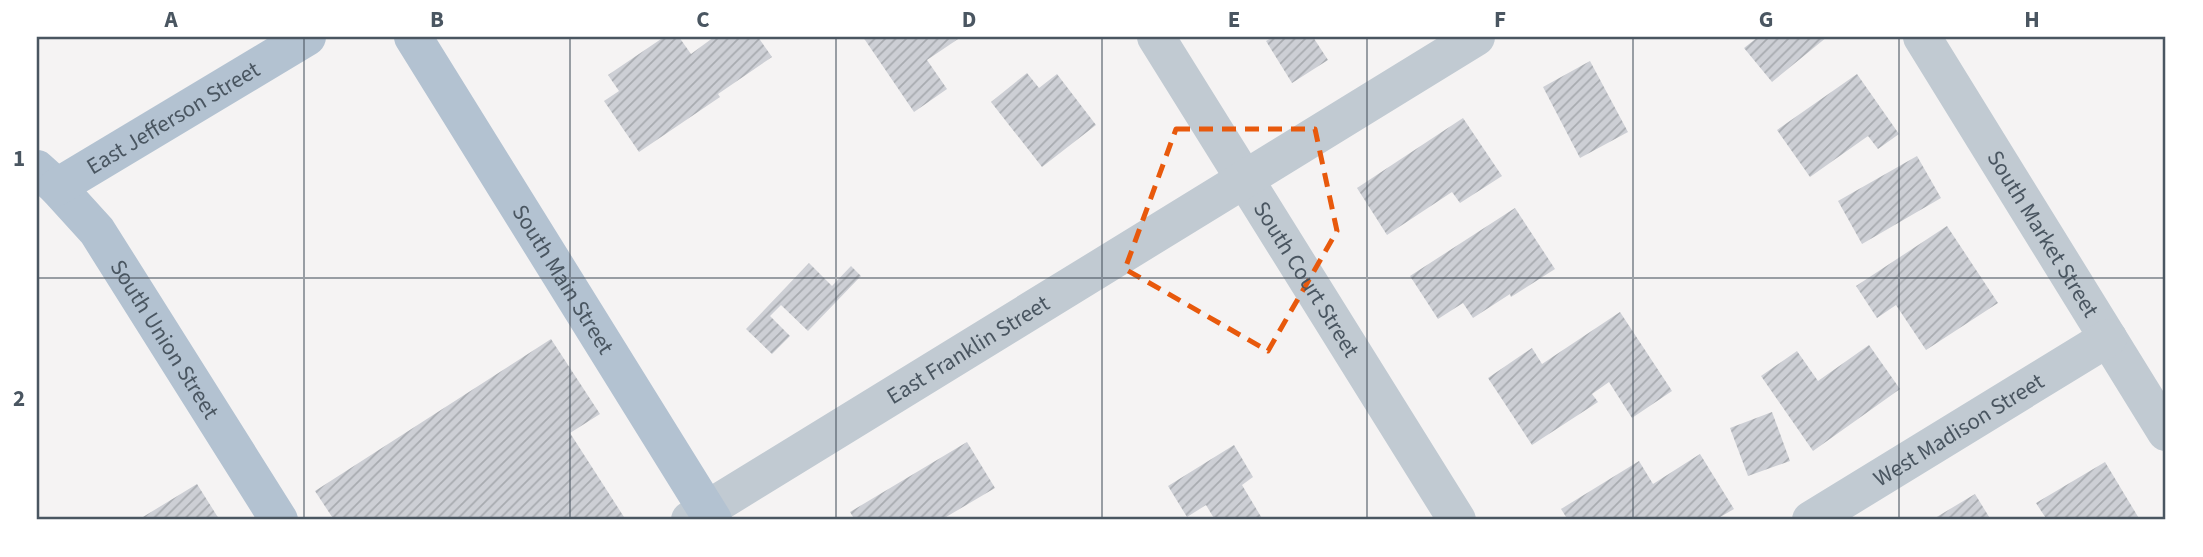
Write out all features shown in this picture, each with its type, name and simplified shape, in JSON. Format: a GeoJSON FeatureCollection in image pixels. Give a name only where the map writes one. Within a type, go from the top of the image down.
{"type":"FeatureCollection","features":[{"type":"Feature","properties":{"kind":"main road","name":"East Jefferson Street"},"geometry":{"type":"LineString","coordinates":[[44,185],[307,37]]}},
{"type":"Feature","properties":{"kind":"main road","name":"South Main Street"},"geometry":{"type":"LineString","coordinates":[[413,37],[703,517]]}},
{"type":"Feature","properties":{"kind":"main road","name":"South Union Street"},"geometry":{"type":"LineString","coordinates":[[44,185],[97,231],[279,520]]}},
{"type":"Feature","properties":{"kind":"street","name":"South Court Street"},"geometry":{"type":"LineString","coordinates":[[1156,37],[1457,520]]}},
{"type":"Feature","properties":{"kind":"street","name":"East Franklin Street"},"geometry":{"type":"LineString","coordinates":[[703,517],[1244,178],[1476,37]]}},
{"type":"Feature","properties":{"kind":"street","name":"South Market Street"},"geometry":{"type":"LineString","coordinates":[[1922,37],[2166,432]]}},
{"type":"Feature","properties":{"kind":"street","name":"West Madison Street"},"geometry":{"type":"LineString","coordinates":[[1811,520],[2108,338]]}},
{"type":"Feature","properties":{"kind":"highlighted area"},"geometry":{"type":"Polygon","coordinates":[[[1176,129],[1315,129],[1337,231],[1268,351],[1125,269],[1176,129]]]}},
{"type":"Feature","properties":{"kind":"building"},"geometry":{"type":"Polygon","coordinates":[[[664,37],[679,37],[691,54],[714,37],[758,37],[772,57],[718,94],[720,97],[639,152],[604,101],[619,91],[608,75],[664,37]]]}},
{"type":"Feature","properties":{"kind":"building"},"geometry":{"type":"Polygon","coordinates":[[[863,37],[961,37],[927,60],[947,89],[914,112],[863,37]]]}},
{"type":"Feature","properties":{"kind":"building"},"geometry":{"type":"Polygon","coordinates":[[[1273,37],[1313,37],[1328,60],[1292,83],[1266,41],[1273,37]]]}},
{"type":"Feature","properties":{"kind":"building"},"geometry":{"type":"Polygon","coordinates":[[[1758,37],[1827,37],[1772,82],[1744,48],[1758,37]]]}},
{"type":"Feature","properties":{"kind":"building"},"geometry":{"type":"Polygon","coordinates":[[[1590,61],[1628,132],[1580,158],[1543,87],[1590,61]]]}},
{"type":"Feature","properties":{"kind":"building"},"geometry":{"type":"Polygon","coordinates":[[[1027,73],[1039,88],[1057,74],[1096,125],[1042,167],[991,102],[1027,73]]]}},
{"type":"Feature","properties":{"kind":"building"},"geometry":{"type":"Polygon","coordinates":[[[1857,74],[1899,134],[1878,149],[1868,136],[1810,177],[1777,130],[1857,74]]]}},
{"type":"Feature","properties":{"kind":"building"},"geometry":{"type":"Polygon","coordinates":[[[1463,118],[1502,176],[1460,203],[1452,192],[1387,235],[1357,188],[1463,118]]]}},
{"type":"Feature","properties":{"kind":"building"},"geometry":{"type":"Polygon","coordinates":[[[1917,156],[1941,198],[1862,244],[1838,201],[1917,156]]]}},
{"type":"Feature","properties":{"kind":"building"},"geometry":{"type":"Polygon","coordinates":[[[1515,208],[1555,269],[1473,318],[1463,303],[1438,319],[1410,276],[1515,208]]]}},
{"type":"Feature","properties":{"kind":"building"},"geometry":{"type":"Polygon","coordinates":[[[1947,226],[1998,303],[1926,350],[1896,305],[1877,318],[1856,286],[1947,226]]]}},
{"type":"Feature","properties":{"kind":"building"},"geometry":{"type":"Polygon","coordinates":[[[809,263],[832,286],[851,266],[861,276],[808,331],[781,305],[770,316],[790,336],[772,354],[746,329],[809,263]]]}},
{"type":"Feature","properties":{"kind":"building"},"geometry":{"type":"Polygon","coordinates":[[[1620,312],[1672,391],[1632,418],[1609,382],[1592,394],[1598,402],[1532,445],[1488,378],[1532,348],[1542,364],[1620,312]]]}},
{"type":"Feature","properties":{"kind":"building"},"geometry":{"type":"Polygon","coordinates":[[[551,339],[600,414],[570,433],[624,517],[618,520],[334,520],[315,491],[551,339]]]}},
{"type":"Feature","properties":{"kind":"building"},"geometry":{"type":"Polygon","coordinates":[[[1869,345],[1900,389],[1813,451],[1761,376],[1797,351],[1818,381],[1869,345]]]}},
{"type":"Feature","properties":{"kind":"building"},"geometry":{"type":"Polygon","coordinates":[[[1772,412],[1790,461],[1748,476],[1730,428],[1772,412]]]}},
{"type":"Feature","properties":{"kind":"building"},"geometry":{"type":"Polygon","coordinates":[[[967,442],[995,488],[941,520],[855,520],[850,512],[967,442]]]}},
{"type":"Feature","properties":{"kind":"building"},"geometry":{"type":"Polygon","coordinates":[[[1234,445],[1253,477],[1242,485],[1263,520],[1215,520],[1206,505],[1187,517],[1168,486],[1234,445]]]}},
{"type":"Feature","properties":{"kind":"building"},"geometry":{"type":"Polygon","coordinates":[[[1700,454],[1734,509],[1715,520],[1568,520],[1561,509],[1639,461],[1653,484],[1700,454]]]}},
{"type":"Feature","properties":{"kind":"building"},"geometry":{"type":"Polygon","coordinates":[[[2105,462],[2140,520],[2047,520],[2036,503],[2105,462]]]}},
{"type":"Feature","properties":{"kind":"building"},"geometry":{"type":"Polygon","coordinates":[[[197,484],[219,519],[138,520],[197,484]]]}},
{"type":"Feature","properties":{"kind":"building"},"geometry":{"type":"Polygon","coordinates":[[[1975,494],[1991,520],[1936,520],[1935,518],[1975,494]]]}}]}
